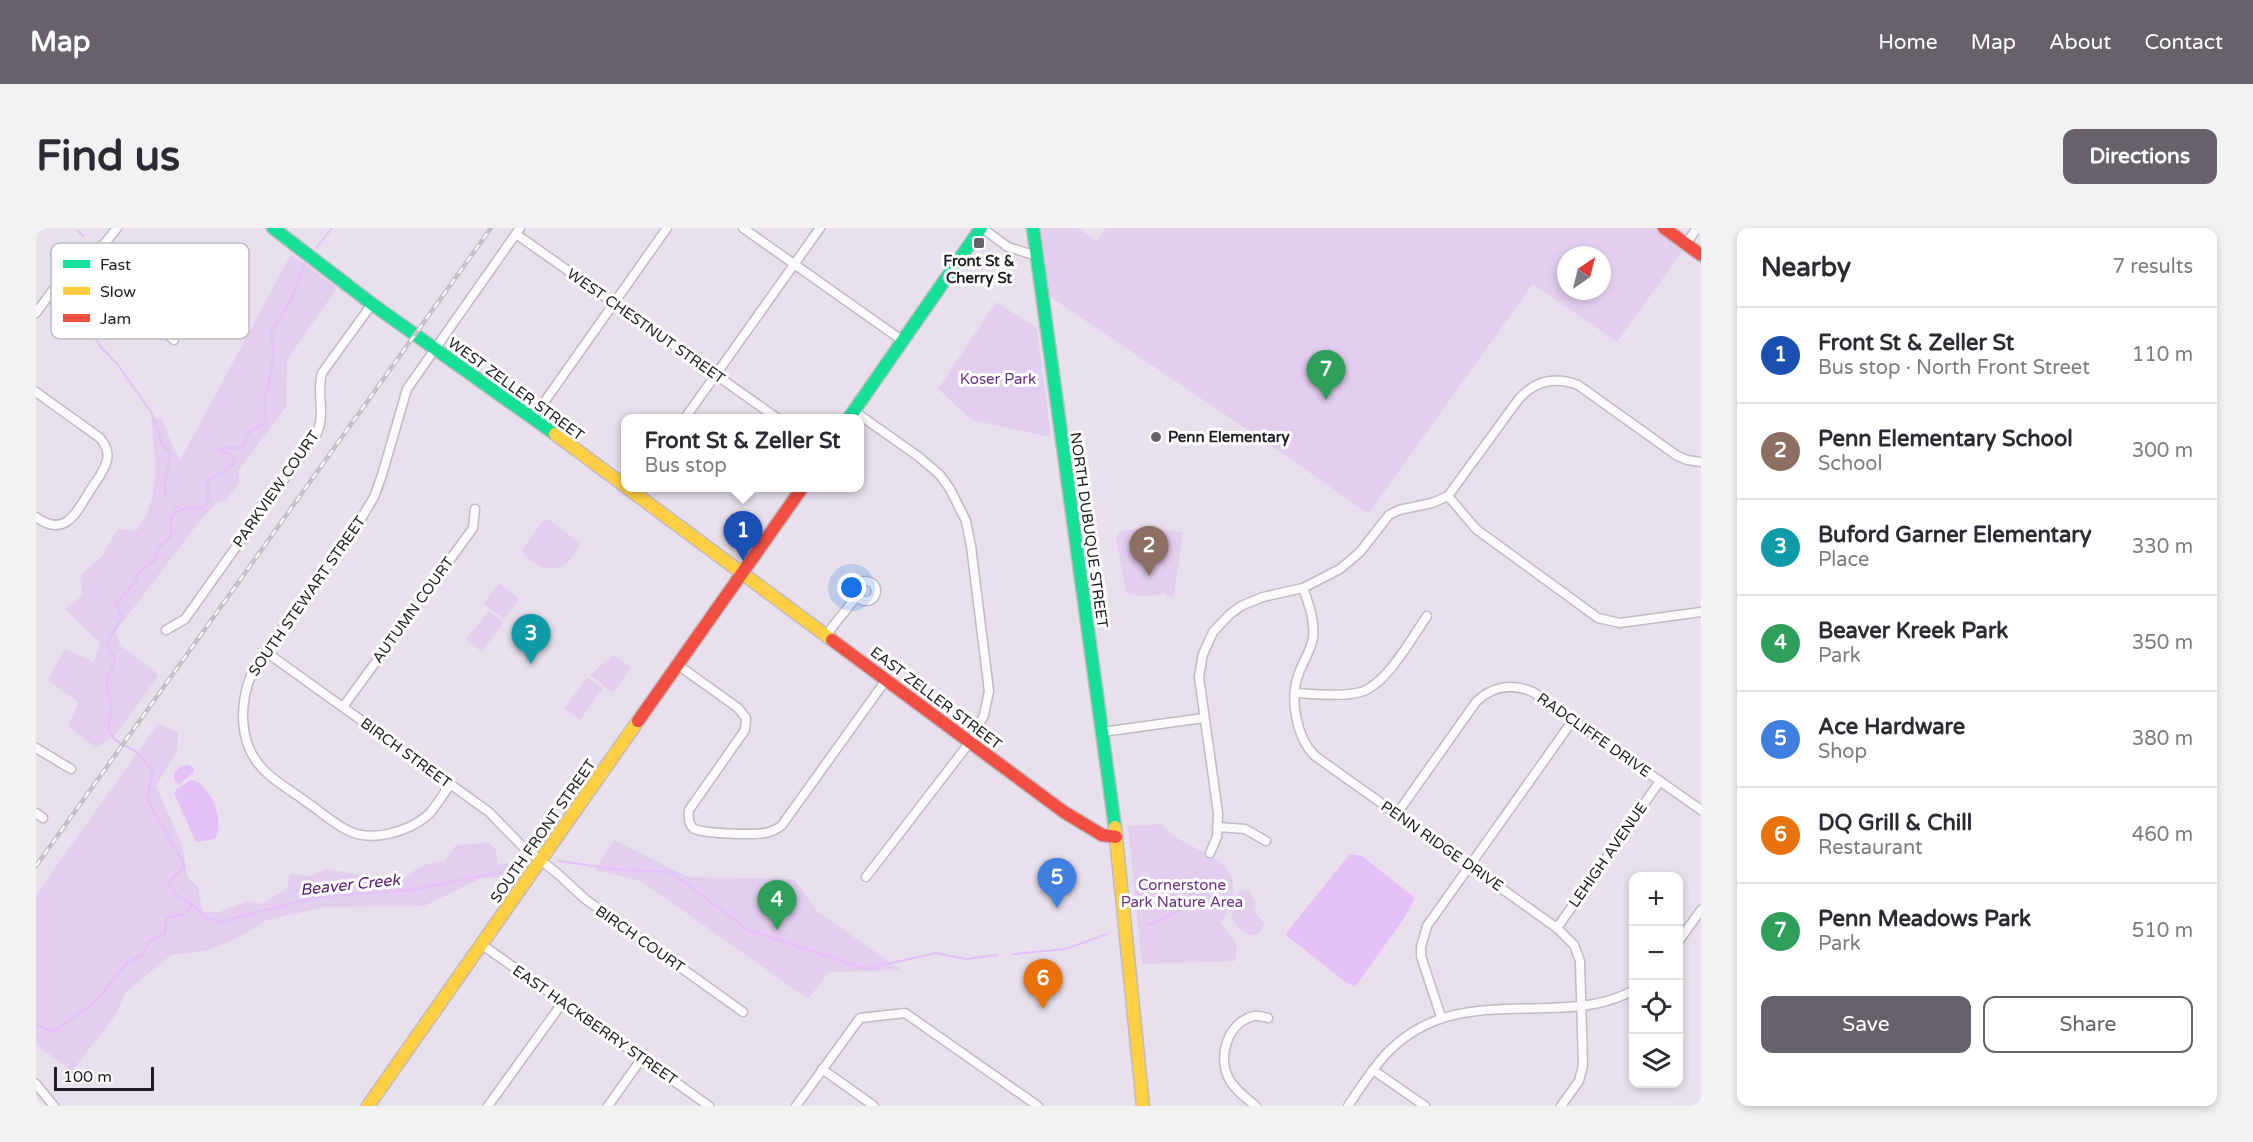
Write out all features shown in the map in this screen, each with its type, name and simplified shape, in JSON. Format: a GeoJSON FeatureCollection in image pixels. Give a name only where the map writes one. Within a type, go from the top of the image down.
{"type":"FeatureCollection","features":[{"type":"Feature","properties":{"kind":"street"},"geometry":{"type":"LineString","coordinates":[[105,243],[117,228]]}},
{"type":"Feature","properties":{"kind":"street","name":"WEST ZELLER STREET"},"geometry":{"type":"LineString","coordinates":[[273,228],[372,304],[621,481]]}},
{"type":"Feature","properties":{"kind":"street"},"geometry":{"type":"LineString","coordinates":[[533,418],[667,228]]}},
{"type":"Feature","properties":{"kind":"street"},"geometry":{"type":"LineString","coordinates":[[743,228],[903,341]]}},
{"type":"Feature","properties":{"kind":"street"},"geometry":{"type":"LineString","coordinates":[[688,414],[820,228]]}},
{"type":"Feature","properties":{"kind":"street"},"geometry":{"type":"LineString","coordinates":[[853,414],[981,228],[1008,247],[1037,256]]}},
{"type":"Feature","properties":{"kind":"street","name":"NORTH DUBUQUE STREET"},"geometry":{"type":"LineString","coordinates":[[1033,228],[1116,837],[1143,1106]]}},
{"type":"Feature","properties":{"kind":"street"},"geometry":{"type":"LineString","coordinates":[[1664,228],[1701,255]]}},
{"type":"Feature","properties":{"kind":"street"},"geometry":{"type":"LineString","coordinates":[[1686,244],[1697,228]]}},
{"type":"Feature","properties":{"kind":"street","name":"WEST CHESTNUT STREET"},"geometry":{"type":"LineString","coordinates":[[518,231],[614,303],[771,414]]}},
{"type":"Feature","properties":{"kind":"street","name":"SOUTH STEWART STREET"},"geometry":{"type":"LineString","coordinates":[[450,785],[430,813],[407,829],[365,836],[347,831],[267,774],[256,760],[247,741],[242,722],[245,687],[254,668],[361,519],[374,497],[405,396],[417,373],[518,231]]}},
{"type":"Feature","properties":{"kind":"street"},"geometry":{"type":"LineString","coordinates":[[36,313],[51,294]]}},
{"type":"Feature","properties":{"kind":"street","name":"PARKVIEW COURT"},"geometry":{"type":"LineString","coordinates":[[166,630],[185,619],[317,433],[321,423],[322,373],[372,304]]}},
{"type":"Feature","properties":{"kind":"street"},"geometry":{"type":"LineString","coordinates":[[1210,854],[1217,837],[1218,827],[1200,684],[1200,665],[1213,632],[1230,614],[1241,606],[1263,597],[1303,588],[1329,576],[1353,559],[1389,515],[1448,496],[1518,400],[1526,391],[1542,382],[1559,380],[1578,385],[1676,455],[1687,460],[1701,462]]}},
{"type":"Feature","properties":{"kind":"street"},"geometry":{"type":"LineString","coordinates":[[36,392],[100,438],[107,456],[104,468],[71,519],[57,525],[46,524],[36,517]]}},
{"type":"Feature","properties":{"kind":"street"},"geometry":{"type":"LineString","coordinates":[[864,423],[919,457],[940,475],[950,489],[966,521],[975,574],[989,691],[984,715],[970,742],[866,877]]}},
{"type":"Feature","properties":{"kind":"street","name":"WEST ZELLER STREET"},"geometry":{"type":"LineString","coordinates":[[637,492],[742,573]]}},
{"type":"Feature","properties":{"kind":"street","name":"SOUTH FRONT STREET"},"geometry":{"type":"LineString","coordinates":[[368,1106],[799,492]]}},
{"type":"Feature","properties":{"kind":"street"},"geometry":{"type":"LineString","coordinates":[[1448,496],[1476,529],[1598,618],[1620,623],[1701,612]]}},
{"type":"Feature","properties":{"kind":"street","name":"AUTUMN COURT"},"geometry":{"type":"LineString","coordinates":[[343,707],[473,528],[475,509]]}},
{"type":"Feature","properties":{"kind":"street","name":"EAST ZELLER STREET"},"geometry":{"type":"LineString","coordinates":[[742,573],[1064,812],[1102,835],[1116,837]]}},
{"type":"Feature","properties":{"kind":"street","name":"PENN RIDGE DRIVE"},"geometry":{"type":"LineString","coordinates":[[1303,588],[1313,616],[1313,636],[1298,675],[1296,693],[1299,727],[1306,747],[1396,815],[1557,928],[1574,945],[1580,961],[1584,1056],[1582,1073],[1561,1106]]}},
{"type":"Feature","properties":{"kind":"street"},"geometry":{"type":"LineString","coordinates":[[826,635],[857,596]]}},
{"type":"Feature","properties":{"kind":"street"},"geometry":{"type":"LineString","coordinates":[[1296,693],[1349,694],[1369,689],[1383,678],[1427,616]]}},
{"type":"Feature","properties":{"kind":"street","name":"BIRCH STREET"},"geometry":{"type":"LineString","coordinates":[[266,652],[489,812],[520,844],[541,860]]}},
{"type":"Feature","properties":{"kind":"street"},"geometry":{"type":"LineString","coordinates":[[678,665],[738,708],[746,718],[745,730],[689,810],[689,823],[692,828],[702,831],[761,834],[774,831],[782,825],[886,680]]}},
{"type":"Feature","properties":{"kind":"street","name":"RADCLIFFE DRIVE"},"geometry":{"type":"LineString","coordinates":[[1396,815],[1476,702],[1489,692],[1507,687],[1524,688],[1540,696],[1701,810]]}},
{"type":"Feature","properties":{"kind":"street"},"geometry":{"type":"LineString","coordinates":[[1102,732],[1204,718]]}},
{"type":"Feature","properties":{"kind":"street"},"geometry":{"type":"LineString","coordinates":[[1441,1017],[1421,956],[1422,937],[1426,926],[1573,720]]}},
{"type":"Feature","properties":{"kind":"street"},"geometry":{"type":"LineString","coordinates":[[36,748],[71,769]]}},
{"type":"Feature","properties":{"kind":"street","name":"LEHIGH AVENUE"},"geometry":{"type":"LineString","coordinates":[[1557,928],[1660,781]]}},
{"type":"Feature","properties":{"kind":"street"},"geometry":{"type":"LineString","coordinates":[[1218,827],[1245,829],[1266,841]]}},
{"type":"Feature","properties":{"kind":"street","name":"BIRCH COURT"},"geometry":{"type":"LineString","coordinates":[[541,860],[585,899],[743,1012]]}},
{"type":"Feature","properties":{"kind":"street"},"geometry":{"type":"LineString","coordinates":[[1683,935],[1701,910]]}},
{"type":"Feature","properties":{"kind":"street","name":"EAST HACKBERRY STREET"},"geometry":{"type":"LineString","coordinates":[[482,944],[709,1106]]}},
{"type":"Feature","properties":{"kind":"street"},"geometry":{"type":"LineString","coordinates":[[1348,1106],[1373,1070],[1398,1042],[1421,1026],[1441,1017],[1473,1011],[1582,1007],[1605,1003],[1629,992]]}},
{"type":"Feature","properties":{"kind":"street"},"geometry":{"type":"LineString","coordinates":[[488,1106],[562,1002]]}},
{"type":"Feature","properties":{"kind":"street"},"geometry":{"type":"LineString","coordinates":[[796,1106],[860,1018],[906,1013],[1038,1106]]}},
{"type":"Feature","properties":{"kind":"street"},"geometry":{"type":"LineString","coordinates":[[1256,1106],[1237,1090],[1229,1079],[1224,1066],[1224,1054],[1226,1043],[1238,1025],[1256,1015],[1268,1018]]}},
{"type":"Feature","properties":{"kind":"street"},"geometry":{"type":"LineString","coordinates":[[608,1106],[642,1058]]}},
{"type":"Feature","properties":{"kind":"street"},"geometry":{"type":"LineString","coordinates":[[822,1069],[874,1106]]}},
{"type":"Feature","properties":{"kind":"street"},"geometry":{"type":"LineString","coordinates":[[1373,1070],[1425,1106]]}},
{"type":"Feature","properties":{"kind":"street"},"geometry":{"type":"LineString","coordinates":[[36,1084],[54,1106]]}},
{"type":"Feature","properties":{"kind":"green space"},"geometry":{"type":"Polygon","coordinates":[[[1037,228],[1078,228],[1096,241],[1106,228],[1655,228],[1684,249],[1617,342],[1533,284],[1368,514],[1288,457],[1046,294],[1037,228]]]}},
{"type":"Feature","properties":{"kind":"green space"},"geometry":{"type":"Polygon","coordinates":[[[291,254],[337,288],[287,360],[286,407],[238,471],[240,482],[226,500],[216,503],[199,522],[116,631],[120,645],[159,675],[116,734],[96,748],[68,726],[79,703],[48,680],[65,649],[94,662],[100,643],[65,609],[83,595],[80,576],[102,556],[118,529],[136,531],[148,511],[155,478],[151,417],[162,419],[174,450],[181,459],[245,339],[249,339],[249,332],[291,254]]]}},
{"type":"Feature","properties":{"kind":"green space","name":"Koser Park"},"geometry":{"type":"Polygon","coordinates":[[[996,302],[1037,328],[1051,437],[972,420],[938,389],[996,302]]]}},
{"type":"Feature","properties":{"kind":"green space"},"geometry":{"type":"Polygon","coordinates":[[[548,519],[580,543],[568,562],[551,569],[539,566],[522,550],[543,521],[548,519]]]}},
{"type":"Feature","properties":{"kind":"green space"},"geometry":{"type":"Polygon","coordinates":[[[1150,528],[1183,532],[1174,595],[1167,596],[1164,593],[1145,596],[1126,593],[1116,538],[1121,531],[1150,528]]]}},
{"type":"Feature","properties":{"kind":"green space"},"geometry":{"type":"Polygon","coordinates":[[[499,583],[519,599],[504,619],[483,604],[499,583]]]}},
{"type":"Feature","properties":{"kind":"green space"},"geometry":{"type":"Polygon","coordinates":[[[489,611],[503,622],[482,652],[466,639],[489,611]]]}},
{"type":"Feature","properties":{"kind":"green space"},"geometry":{"type":"Polygon","coordinates":[[[613,655],[631,667],[613,693],[590,675],[613,655]]]}},
{"type":"Feature","properties":{"kind":"green space"},"geometry":{"type":"Polygon","coordinates":[[[587,677],[603,688],[580,720],[564,709],[587,677]]]}},
{"type":"Feature","properties":{"kind":"green space"},"geometry":{"type":"Polygon","coordinates":[[[158,724],[178,732],[177,751],[156,786],[182,845],[188,878],[198,887],[203,912],[219,912],[248,901],[261,904],[287,889],[290,874],[308,876],[328,869],[398,884],[420,868],[438,861],[445,861],[456,845],[489,843],[496,849],[497,864],[515,863],[515,876],[482,878],[424,906],[325,907],[267,920],[236,939],[206,951],[171,955],[126,992],[115,1016],[72,1071],[36,1045],[36,895],[158,724]]]}},
{"type":"Feature","properties":{"kind":"green space","name":"Cornerstone Park Nature Area"},"geometry":{"type":"Polygon","coordinates":[[[1162,824],[1183,842],[1221,863],[1229,873],[1233,885],[1231,901],[1221,923],[1237,945],[1235,961],[1142,964],[1128,826],[1162,824]]]}},
{"type":"Feature","properties":{"kind":"green space"},"geometry":{"type":"Polygon","coordinates":[[[614,840],[688,877],[794,879],[817,911],[901,970],[829,972],[808,999],[641,881],[595,870],[614,840]]]}},
{"type":"Feature","properties":{"kind":"green space"},"geometry":{"type":"Polygon","coordinates":[[[1240,890],[1249,891],[1255,901],[1256,914],[1265,924],[1260,932],[1253,936],[1238,927],[1232,917],[1240,890]]]}},
{"type":"Feature","properties":{"kind":"shaded area"},"geometry":{"type":"Polygon","coordinates":[[[189,765],[194,769],[193,773],[178,785],[174,780],[174,773],[180,766],[189,765]]]}},
{"type":"Feature","properties":{"kind":"shaded area"},"geometry":{"type":"Polygon","coordinates":[[[191,780],[205,789],[215,805],[218,832],[215,839],[196,842],[174,793],[191,780]]]}},
{"type":"Feature","properties":{"kind":"shaded area"},"geometry":{"type":"Polygon","coordinates":[[[1350,854],[1362,856],[1415,898],[1405,917],[1355,987],[1344,981],[1286,935],[1350,854]]]}},
{"type":"Feature","properties":{"kind":"waterway"},"geometry":{"type":"LineString","coordinates":[[316,248],[332,228]]}},
{"type":"Feature","properties":{"kind":"waterway"},"geometry":{"type":"LineString","coordinates":[[78,231],[83,236]]}},
{"type":"Feature","properties":{"kind":"waterway"},"geometry":{"type":"LineString","coordinates":[[36,1024],[53,1032],[93,1004],[127,963],[142,955],[149,941],[165,934],[166,918],[185,914],[192,904],[177,895],[168,883],[185,866],[147,799],[153,771],[135,751],[115,740],[108,728],[112,706],[107,688],[114,656],[106,645],[122,617],[116,604],[135,582],[139,572],[155,560],[159,548],[172,535],[170,527],[173,515],[187,508],[202,509],[208,499],[208,480],[235,463],[231,455],[220,451],[220,448],[241,448],[251,430],[258,428],[266,421],[264,400],[272,370],[271,332],[291,300],[306,261]]}},
{"type":"Feature","properties":{"kind":"waterway"},"geometry":{"type":"LineString","coordinates":[[96,339],[118,365],[151,412],[162,444],[170,453],[165,481],[166,498]]}},
{"type":"Feature","properties":{"kind":"waterway"},"geometry":{"type":"LineString","coordinates":[[173,504],[180,509]]}},
{"type":"Feature","properties":{"kind":"waterway","name":"Beaver Creek"},"geometry":{"type":"LineString","coordinates":[[559,861],[621,870],[671,872],[748,930],[865,969],[936,953],[966,959],[997,955]]}},
{"type":"Feature","properties":{"kind":"waterway","name":"Beaver Creek"},"geometry":{"type":"LineString","coordinates":[[192,904],[207,918],[220,922],[318,897],[411,890],[517,869]]}},
{"type":"Feature","properties":{"kind":"waterway","name":"Beaver Creek"},"geometry":{"type":"LineString","coordinates":[[1147,926],[1180,910],[1202,882]]}},
{"type":"Feature","properties":{"kind":"waterway","name":"Beaver Creek"},"geometry":{"type":"LineString","coordinates":[[1013,954],[1066,949],[1107,934]]}},
{"type":"Feature","properties":{"kind":"railway"},"geometry":{"type":"LineString","coordinates":[[36,866],[491,228]]}},
{"type":"Feature","properties":{"kind":"traffic: fast"},"geometry":{"type":"LineString","coordinates":[[273,228],[372,304],[555,434]]}},
{"type":"Feature","properties":{"kind":"traffic: fast"},"geometry":{"type":"LineString","coordinates":[[852,414],[981,228]]}},
{"type":"Feature","properties":{"kind":"traffic: fast"},"geometry":{"type":"LineString","coordinates":[[1033,228],[1115,827]]}},
{"type":"Feature","properties":{"kind":"traffic: slow"},"geometry":{"type":"LineString","coordinates":[[555,434],[621,483]]}},
{"type":"Feature","properties":{"kind":"traffic: slow"},"geometry":{"type":"LineString","coordinates":[[633,492],[832,640]]}},
{"type":"Feature","properties":{"kind":"traffic: slow"},"geometry":{"type":"LineString","coordinates":[[368,1106],[638,721]]}},
{"type":"Feature","properties":{"kind":"traffic: slow"},"geometry":{"type":"LineString","coordinates":[[1115,827],[1143,1106]]}},
{"type":"Feature","properties":{"kind":"traffic: jam"},"geometry":{"type":"LineString","coordinates":[[1664,228],[1701,255]]}},
{"type":"Feature","properties":{"kind":"traffic: jam"},"geometry":{"type":"LineString","coordinates":[[638,721],[799,492]]}},
{"type":"Feature","properties":{"kind":"traffic: jam"},"geometry":{"type":"LineString","coordinates":[[832,640],[1064,812],[1102,835],[1116,837]]}},
{"type":"Feature","properties":{"kind":"place","name":"Front St & Cherry St"},"geometry":{"type":"Point","coordinates":[979,243]}},
{"type":"Feature","properties":{"kind":"place","name":"Penn Meadows Park"},"geometry":{"type":"Point","coordinates":[1326,400]}},
{"type":"Feature","properties":{"kind":"place","name":"Penn Elementary"},"geometry":{"type":"Point","coordinates":[1156,437]}},
{"type":"Feature","properties":{"kind":"place","name":"Front St & Zeller St"},"geometry":{"type":"Point","coordinates":[743,561]}},
{"type":"Feature","properties":{"kind":"place","name":"Penn Elementary School"},"geometry":{"type":"Point","coordinates":[1149,576]}},
{"type":"Feature","properties":{"kind":"place","name":"Buford Garner Elementary"},"geometry":{"type":"Point","coordinates":[531,664]}},
{"type":"Feature","properties":{"kind":"place","name":"Ace Hardware"},"geometry":{"type":"Point","coordinates":[1057,908]}},
{"type":"Feature","properties":{"kind":"place","name":"Beaver Kreek Park"},"geometry":{"type":"Point","coordinates":[777,930]}},
{"type":"Feature","properties":{"kind":"place","name":"DQ Grill & Chill"},"geometry":{"type":"Point","coordinates":[1043,1009]}}]}
